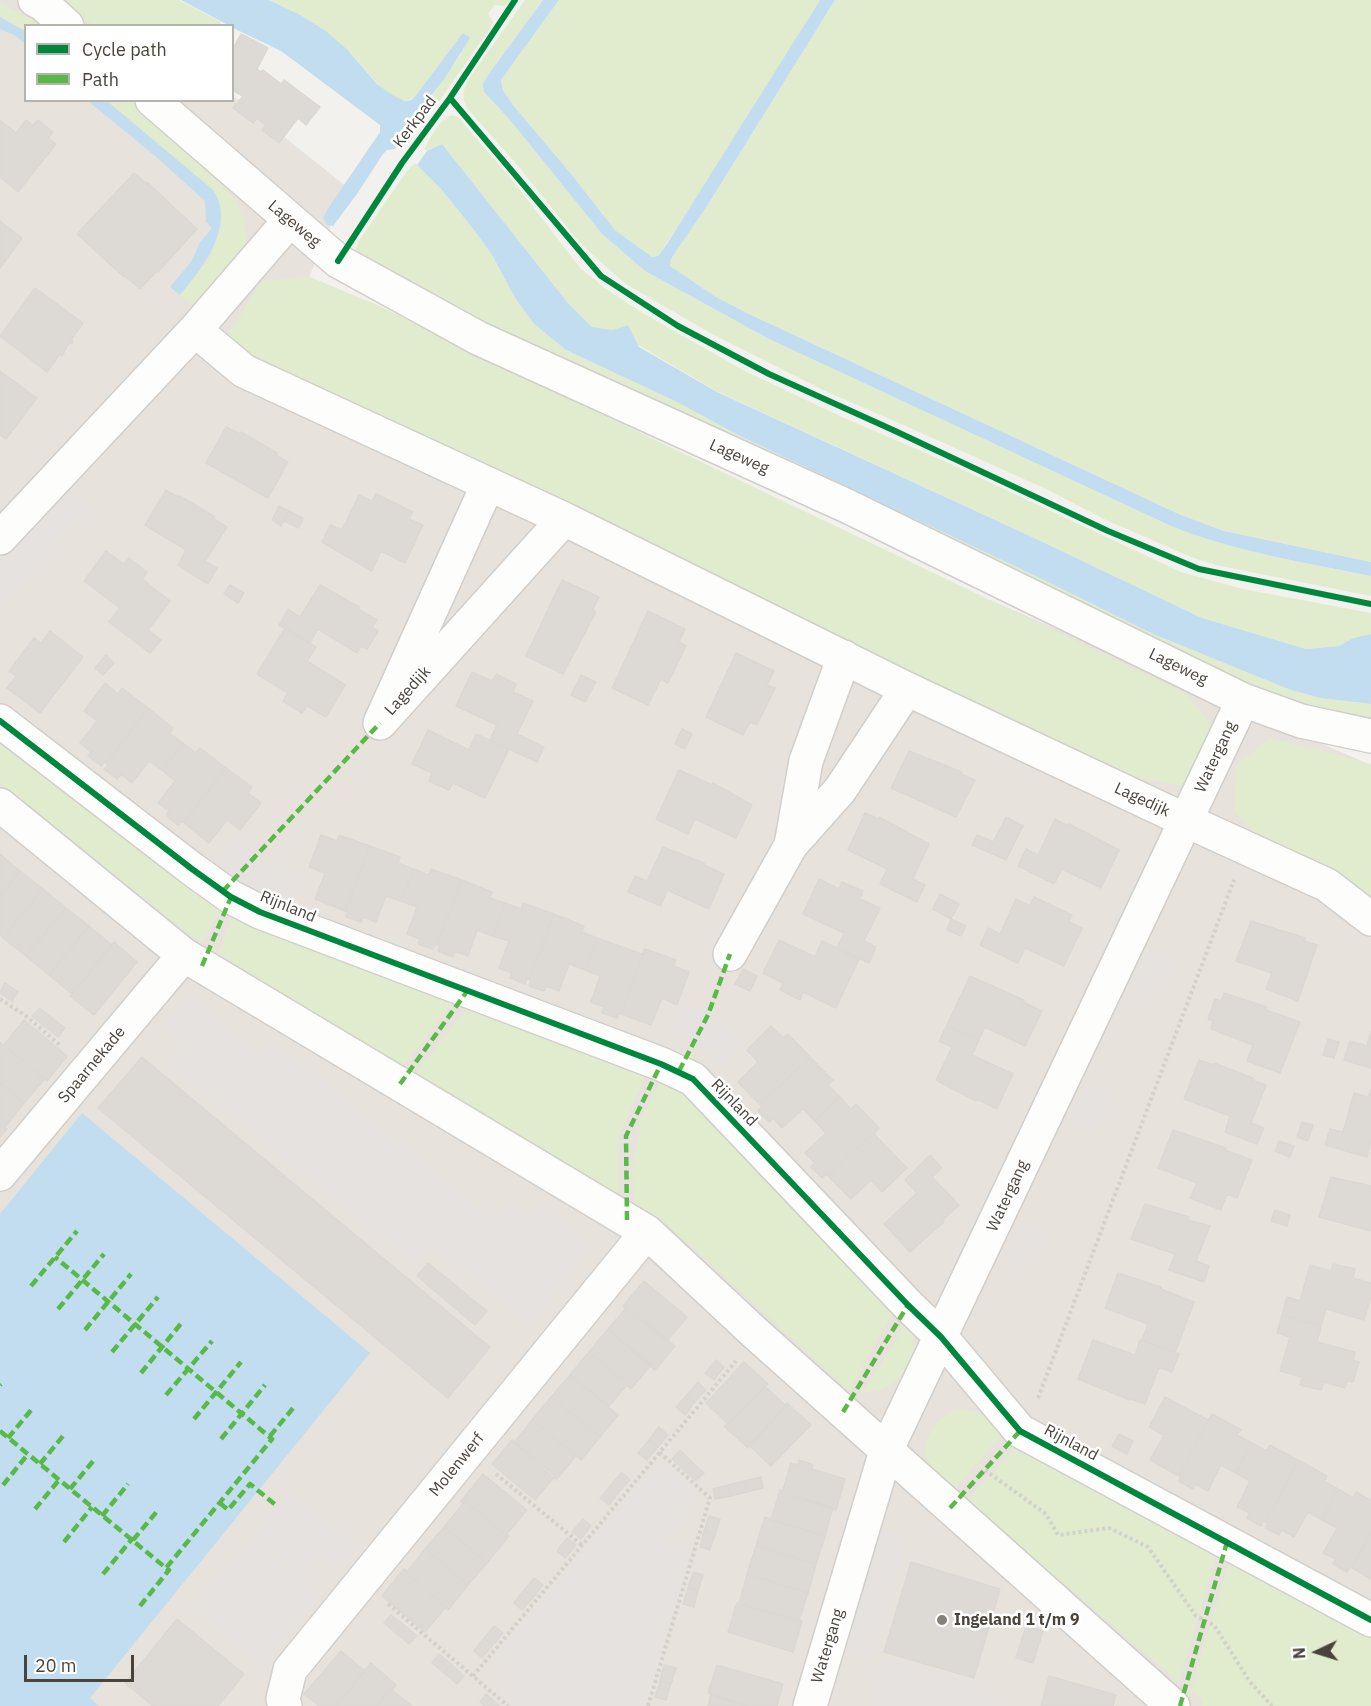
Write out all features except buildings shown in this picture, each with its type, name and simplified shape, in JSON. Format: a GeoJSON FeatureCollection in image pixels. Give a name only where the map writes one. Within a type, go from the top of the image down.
{"type":"FeatureCollection","features":[{"type":"Feature","properties":{"kind":"street"},"geometry":{"type":"LineString","coordinates":[[35,0],[43,4],[65,24]]}},
{"type":"Feature","properties":{"kind":"street","name":"Lageweg"},"geometry":{"type":"LineString","coordinates":[[154,102],[289,221],[338,261],[478,338],[847,506],[1243,700],[1301,721],[1371,736]]}},
{"type":"Feature","properties":{"kind":"street"},"geometry":{"type":"LineString","coordinates":[[0,538],[195,330],[289,221]]}},
{"type":"Feature","properties":{"kind":"street","name":"Lagedijk"},"geometry":{"type":"LineString","coordinates":[[195,330],[244,371],[564,519],[907,688],[1186,821],[1327,885],[1371,919]]}},
{"type":"Feature","properties":{"kind":"street","name":"Lagedijk"},"geometry":{"type":"LineString","coordinates":[[488,484],[380,723],[564,519]]}},
{"type":"Feature","properties":{"kind":"street"},"geometry":{"type":"LineString","coordinates":[[791,845],[806,761],[844,657]]}},
{"type":"Feature","properties":{"kind":"street"},"geometry":{"type":"LineString","coordinates":[[730,954],[791,845],[840,790],[907,688]]}},
{"type":"Feature","properties":{"kind":"street","name":"Watergang"},"geometry":{"type":"LineString","coordinates":[[810,1706],[886,1451],[1243,700]]}},
{"type":"Feature","properties":{"kind":"street","name":"Rijnland"},"geometry":{"type":"LineString","coordinates":[[0,720],[231,897],[260,912],[661,1064],[693,1079],[941,1337],[1020,1431],[1371,1620]]}},
{"type":"Feature","properties":{"kind":"street"},"geometry":{"type":"LineString","coordinates":[[0,806],[184,955],[647,1232],[886,1451],[1168,1704]]}},
{"type":"Feature","properties":{"kind":"street","name":"Spaarnekade"},"geometry":{"type":"LineString","coordinates":[[0,1174],[184,955]]}},
{"type":"Feature","properties":{"kind":"street","name":"Molenwerf"},"geometry":{"type":"LineString","coordinates":[[285,1706],[283,1699],[290,1670],[647,1232]]}},
{"type":"Feature","properties":{"kind":"path"},"geometry":{"type":"LineString","coordinates":[[1020,1431],[1035,1406],[1246,848]]}},
{"type":"Feature","properties":{"kind":"path"},"geometry":{"type":"LineString","coordinates":[[0,999],[26,1016],[88,1070]]}},
{"type":"Feature","properties":{"kind":"path"},"geometry":{"type":"LineString","coordinates":[[473,1676],[758,1335]]}},
{"type":"Feature","properties":{"kind":"path"},"geometry":{"type":"LineString","coordinates":[[468,1452],[583,1546]]}},
{"type":"Feature","properties":{"kind":"path"},"geometry":{"type":"LineString","coordinates":[[648,1706],[710,1498],[659,1452]]}},
{"type":"Feature","properties":{"kind":"path"},"geometry":{"type":"LineString","coordinates":[[985,1470],[1046,1514],[1058,1535],[1109,1528],[1148,1547],[1196,1616],[1214,1625],[1250,1682],[1272,1706]]}},
{"type":"Feature","properties":{"kind":"path"},"geometry":{"type":"LineString","coordinates":[[362,1582],[508,1706]]}},
{"type":"Feature","properties":{"kind":"shaded area"},"geometry":{"type":"Polygon","coordinates":[[[0,0],[113,0],[144,24],[24,24],[24,102],[234,102],[234,97],[347,187],[299,301],[1371,765],[1371,1706],[0,1706],[0,0]]]}},
{"type":"Feature","properties":{"kind":"shaded area"},"geometry":{"type":"Polygon","coordinates":[[[67,488],[89,508],[0,603],[0,560],[67,488]]]}},
{"type":"Feature","properties":{"kind":"shaded area"},"geometry":{"type":"Polygon","coordinates":[[[234,837],[265,861],[305,874],[294,908],[245,891],[211,867],[234,837]]]}},
{"type":"Feature","properties":{"kind":"shaded area"},"geometry":{"type":"Polygon","coordinates":[[[1150,949],[1174,960],[1157,997],[1132,985],[1150,949]]]}},
{"type":"Feature","properties":{"kind":"shaded area"},"geometry":{"type":"Polygon","coordinates":[[[188,996],[262,1055],[274,1041],[496,1222],[512,1202],[533,1219],[542,1208],[591,1247],[529,1325],[428,1243],[413,1263],[168,1064],[182,1046],[161,1029],[188,996]]]}},
{"type":"Feature","properties":{"kind":"shaded area"},"geometry":{"type":"Polygon","coordinates":[[[682,1003],[714,1014],[745,1041],[722,1065],[693,1038],[670,1029],[682,1003]]]}},
{"type":"Feature","properties":{"kind":"shaded area"},"geometry":{"type":"Polygon","coordinates":[[[1087,1084],[1112,1095],[1094,1132],[1069,1121],[1087,1084]]]}},
{"type":"Feature","properties":{"kind":"shaded area"},"geometry":{"type":"Polygon","coordinates":[[[1022,1220],[1047,1232],[1029,1269],[1005,1257],[1022,1220]]]}},
{"type":"Feature","properties":{"kind":"shaded area"},"geometry":{"type":"Polygon","coordinates":[[[659,1460],[701,1495],[661,1544],[690,1553],[644,1706],[513,1706],[497,1692],[514,1671],[496,1656],[659,1460]]]}},
{"type":"Feature","properties":{"kind":"shaded area"},"geometry":{"type":"Polygon","coordinates":[[[289,1491],[358,1547],[336,1572],[318,1556],[301,1576],[252,1535],[289,1491]]]}},
{"type":"Feature","properties":{"kind":"shaded area"},"geometry":{"type":"Polygon","coordinates":[[[880,1530],[907,1538],[870,1661],[843,1653],[880,1530]]]}},
{"type":"Feature","properties":{"kind":"shaded area"},"geometry":{"type":"Polygon","coordinates":[[[251,1537],[322,1597],[262,1669],[192,1610],[251,1537]]]}},
{"type":"Feature","properties":{"kind":"shaded area"},"geometry":{"type":"Polygon","coordinates":[[[885,1658],[996,1689],[991,1706],[871,1706],[885,1658]]]}},
{"type":"Feature","properties":{"kind":"green space"},"geometry":{"type":"Polygon","coordinates":[[[59,0],[179,0],[221,22],[220,24],[92,24],[59,0]]]}},
{"type":"Feature","properties":{"kind":"green space"},"geometry":{"type":"Polygon","coordinates":[[[269,0],[512,0],[505,6],[494,5],[488,14],[493,22],[490,29],[437,104],[409,137],[406,135],[407,127],[430,99],[461,54],[458,40],[416,95],[408,100],[402,100],[384,90],[338,41],[269,0]]]}},
{"type":"Feature","properties":{"kind":"green space"},"geometry":{"type":"Polygon","coordinates":[[[525,0],[543,0],[488,75],[484,92],[510,120],[602,234],[645,271],[769,339],[1171,526],[1244,550],[1371,576],[1371,596],[1216,565],[1191,557],[1106,520],[1046,489],[821,389],[712,334],[626,284],[579,242],[465,104],[463,94],[468,80],[525,0]]]}},
{"type":"Feature","properties":{"kind":"green space"},"geometry":{"type":"Polygon","coordinates":[[[559,0],[820,0],[706,185],[658,256],[652,257],[615,230],[503,90],[501,80],[559,0]]]}},
{"type":"Feature","properties":{"kind":"green space"},"geometry":{"type":"Polygon","coordinates":[[[835,0],[1371,0],[1371,562],[1224,531],[1181,515],[751,315],[716,297],[670,266],[671,259],[707,206],[835,0]]]}},
{"type":"Feature","properties":{"kind":"green space"},"geometry":{"type":"Polygon","coordinates":[[[0,3],[38,24],[24,24],[24,30],[0,17],[0,3]]]}},
{"type":"Feature","properties":{"kind":"green space"},"geometry":{"type":"Polygon","coordinates":[[[108,102],[130,102],[222,186],[237,203],[244,221],[246,238],[242,255],[194,306],[180,295],[209,259],[217,237],[221,216],[213,190],[108,102]]]}},
{"type":"Feature","properties":{"kind":"green space"},"geometry":{"type":"Polygon","coordinates":[[[451,115],[458,117],[509,176],[581,269],[644,314],[743,370],[1181,572],[1243,589],[1371,613],[1371,634],[1353,638],[1339,646],[1306,649],[1202,618],[716,391],[613,330],[592,327],[568,303],[442,144],[427,151],[424,149],[439,125],[451,115]]]}},
{"type":"Feature","properties":{"kind":"green space"},"geometry":{"type":"Polygon","coordinates":[[[415,163],[441,189],[474,230],[492,255],[515,298],[534,324],[566,350],[1153,634],[1288,689],[1320,698],[1371,704],[1371,724],[1344,720],[1244,685],[503,333],[358,256],[355,251],[358,242],[407,171],[415,163]]]}},
{"type":"Feature","properties":{"kind":"green space"},"geometry":{"type":"Polygon","coordinates":[[[310,277],[382,307],[1185,693],[1214,728],[1188,787],[1140,778],[1081,752],[998,721],[223,343],[262,281],[310,277]]]}},
{"type":"Feature","properties":{"kind":"green space"},"geometry":{"type":"Polygon","coordinates":[[[0,736],[222,907],[202,943],[0,782],[0,736]]]}},
{"type":"Feature","properties":{"kind":"green space"},"geometry":{"type":"Polygon","coordinates":[[[1270,738],[1371,764],[1371,899],[1339,873],[1253,831],[1235,812],[1236,766],[1270,738]]]}},
{"type":"Feature","properties":{"kind":"green space"},"geometry":{"type":"Polygon","coordinates":[[[234,914],[459,996],[402,1067],[218,953],[234,914]]]}},
{"type":"Feature","properties":{"kind":"green space"},"geometry":{"type":"Polygon","coordinates":[[[472,1003],[647,1073],[618,1138],[619,1196],[416,1073],[472,1003]]]}},
{"type":"Feature","properties":{"kind":"green space"},"geometry":{"type":"Polygon","coordinates":[[[663,1077],[683,1084],[895,1308],[849,1391],[668,1225],[635,1206],[632,1168],[641,1119],[663,1077]]]}},
{"type":"Feature","properties":{"kind":"green space"},"geometry":{"type":"Polygon","coordinates":[[[906,1324],[912,1335],[913,1347],[906,1370],[888,1386],[876,1391],[864,1392],[906,1324]]]}},
{"type":"Feature","properties":{"kind":"green space"},"geometry":{"type":"Polygon","coordinates":[[[956,1410],[983,1415],[1005,1432],[954,1489],[933,1471],[928,1462],[926,1444],[929,1435],[940,1420],[956,1410]]]}},
{"type":"Feature","properties":{"kind":"green space"},"geometry":{"type":"Polygon","coordinates":[[[1017,1446],[1217,1551],[1179,1682],[967,1501],[1017,1446]]]}},
{"type":"Feature","properties":{"kind":"green space"},"geometry":{"type":"Polygon","coordinates":[[[1230,1559],[1371,1635],[1371,1706],[1202,1706],[1202,1700],[1191,1691],[1230,1559]]]}},
{"type":"Feature","properties":{"kind":"water"},"geometry":{"type":"Polygon","coordinates":[[[181,0],[269,0],[302,16],[327,32],[348,50],[377,84],[405,101],[411,100],[416,95],[463,33],[470,38],[445,78],[407,127],[406,135],[395,149],[387,150],[383,154],[333,226],[327,225],[323,218],[380,132],[380,125],[281,51],[234,28],[234,24],[226,24],[181,0]]]}},
{"type":"Feature","properties":{"kind":"water"},"geometry":{"type":"Polygon","coordinates":[[[543,0],[559,0],[501,80],[503,90],[615,230],[652,257],[658,256],[667,244],[820,0],[835,0],[707,206],[671,259],[670,266],[716,297],[751,315],[1181,515],[1224,531],[1371,562],[1371,576],[1244,550],[1171,526],[769,339],[645,271],[602,234],[510,120],[484,92],[483,84],[488,75],[543,0]]]}},
{"type":"Feature","properties":{"kind":"water"},"geometry":{"type":"Polygon","coordinates":[[[0,17],[24,30],[24,42],[14,35],[0,29],[0,17]]]}},
{"type":"Feature","properties":{"kind":"water"},"geometry":{"type":"Polygon","coordinates":[[[89,102],[108,102],[213,190],[219,203],[221,217],[219,231],[214,246],[180,295],[170,287],[191,262],[200,242],[212,228],[206,222],[205,201],[154,155],[89,102]]]}},
{"type":"Feature","properties":{"kind":"water"},"geometry":{"type":"Polygon","coordinates":[[[442,144],[568,303],[592,327],[613,330],[628,325],[639,347],[717,392],[1202,618],[1306,649],[1339,646],[1353,638],[1371,634],[1371,704],[1320,698],[1288,689],[1153,634],[566,350],[534,324],[515,298],[492,255],[474,230],[441,189],[417,165],[427,151],[442,144]]]}},
{"type":"Feature","properties":{"kind":"water"},"geometry":{"type":"Polygon","coordinates":[[[82,1113],[370,1353],[90,1698],[99,1706],[0,1706],[0,1214],[82,1113]]]}},
{"type":"Feature","properties":{"kind":"marked path"},"geometry":{"type":"LineString","coordinates":[[223,891],[380,723]]}},
{"type":"Feature","properties":{"kind":"marked path"},"geometry":{"type":"LineString","coordinates":[[202,966],[231,897]]}},
{"type":"Feature","properties":{"kind":"marked path"},"geometry":{"type":"LineString","coordinates":[[679,1071],[708,1015],[730,954]]}},
{"type":"Feature","properties":{"kind":"marked path"},"geometry":{"type":"LineString","coordinates":[[400,1084],[468,990]]}},
{"type":"Feature","properties":{"kind":"marked path"},"geometry":{"type":"LineString","coordinates":[[627,1220],[626,1136],[661,1064]]}},
{"type":"Feature","properties":{"kind":"marked path"},"geometry":{"type":"LineString","coordinates":[[31,1286],[77,1231]]}},
{"type":"Feature","properties":{"kind":"marked path"},"geometry":{"type":"LineString","coordinates":[[58,1309],[104,1254]]}},
{"type":"Feature","properties":{"kind":"marked path"},"geometry":{"type":"LineString","coordinates":[[0,1431],[166,1568],[272,1439],[55,1257]]}},
{"type":"Feature","properties":{"kind":"marked path"},"geometry":{"type":"LineString","coordinates":[[85,1330],[131,1274]]}},
{"type":"Feature","properties":{"kind":"marked path"},"geometry":{"type":"LineString","coordinates":[[112,1352],[158,1297]]}},
{"type":"Feature","properties":{"kind":"marked path"},"geometry":{"type":"LineString","coordinates":[[843,1412],[908,1305]]}},
{"type":"Feature","properties":{"kind":"marked path"},"geometry":{"type":"LineString","coordinates":[[141,1373],[183,1321]]}},
{"type":"Feature","properties":{"kind":"marked path"},"geometry":{"type":"LineString","coordinates":[[166,1395],[212,1341]]}},
{"type":"Feature","properties":{"kind":"marked path"},"geometry":{"type":"LineString","coordinates":[[194,1419],[241,1362]]}},
{"type":"Feature","properties":{"kind":"marked path"},"geometry":{"type":"LineString","coordinates":[[221,1439],[265,1385]]}},
{"type":"Feature","properties":{"kind":"marked path"},"geometry":{"type":"LineString","coordinates":[[270,1436],[294,1407]]}},
{"type":"Feature","properties":{"kind":"marked path"},"geometry":{"type":"LineString","coordinates":[[8,1438],[32,1409]]}},
{"type":"Feature","properties":{"kind":"marked path"},"geometry":{"type":"LineString","coordinates":[[950,1508],[1020,1431]]}},
{"type":"Feature","properties":{"kind":"marked path"},"geometry":{"type":"LineString","coordinates":[[40,1464],[63,1436]]}},
{"type":"Feature","properties":{"kind":"marked path"},"geometry":{"type":"LineString","coordinates":[[3,1485],[28,1454]]}},
{"type":"Feature","properties":{"kind":"marked path"},"geometry":{"type":"LineString","coordinates":[[70,1489],[94,1460]]}},
{"type":"Feature","properties":{"kind":"marked path"},"geometry":{"type":"LineString","coordinates":[[35,1509],[59,1480]]}},
{"type":"Feature","properties":{"kind":"marked path"},"geometry":{"type":"LineString","coordinates":[[102,1516],[128,1484]]}},
{"type":"Feature","properties":{"kind":"marked path"},"geometry":{"type":"LineString","coordinates":[[220,1503],[228,1510],[250,1484],[277,1506]]}},
{"type":"Feature","properties":{"kind":"marked path"},"geometry":{"type":"LineString","coordinates":[[64,1542],[92,1507]]}},
{"type":"Feature","properties":{"kind":"marked path"},"geometry":{"type":"LineString","coordinates":[[133,1540],[159,1509]]}},
{"type":"Feature","properties":{"kind":"marked path"},"geometry":{"type":"LineString","coordinates":[[103,1574],[132,1539]]}},
{"type":"Feature","properties":{"kind":"marked path"},"geometry":{"type":"LineString","coordinates":[[1180,1706],[1227,1542]]}},
{"type":"Feature","properties":{"kind":"marked path"},"geometry":{"type":"LineString","coordinates":[[140,1606],[169,1570],[166,1568]]}},
{"type":"Feature","properties":{"kind":"cycle path","name":"Kerkpad"},"geometry":{"type":"LineString","coordinates":[[338,261],[402,163],[450,98],[515,0]]}},
{"type":"Feature","properties":{"kind":"cycle path","name":"Kerkpad"},"geometry":{"type":"LineString","coordinates":[[450,98],[601,276],[678,326],[769,374],[1108,531],[1199,569],[1371,604]]}},
{"type":"Feature","properties":{"kind":"cycle path"},"geometry":{"type":"LineString","coordinates":[[0,721],[192,869],[231,897],[260,912],[661,1064],[693,1079],[941,1337],[1020,1431],[1371,1620]]}},
{"type":"Feature","properties":{"kind":"place","name":"Ingeland 1 t/m 9"},"geometry":{"type":"Point","coordinates":[942,1620]}}]}
